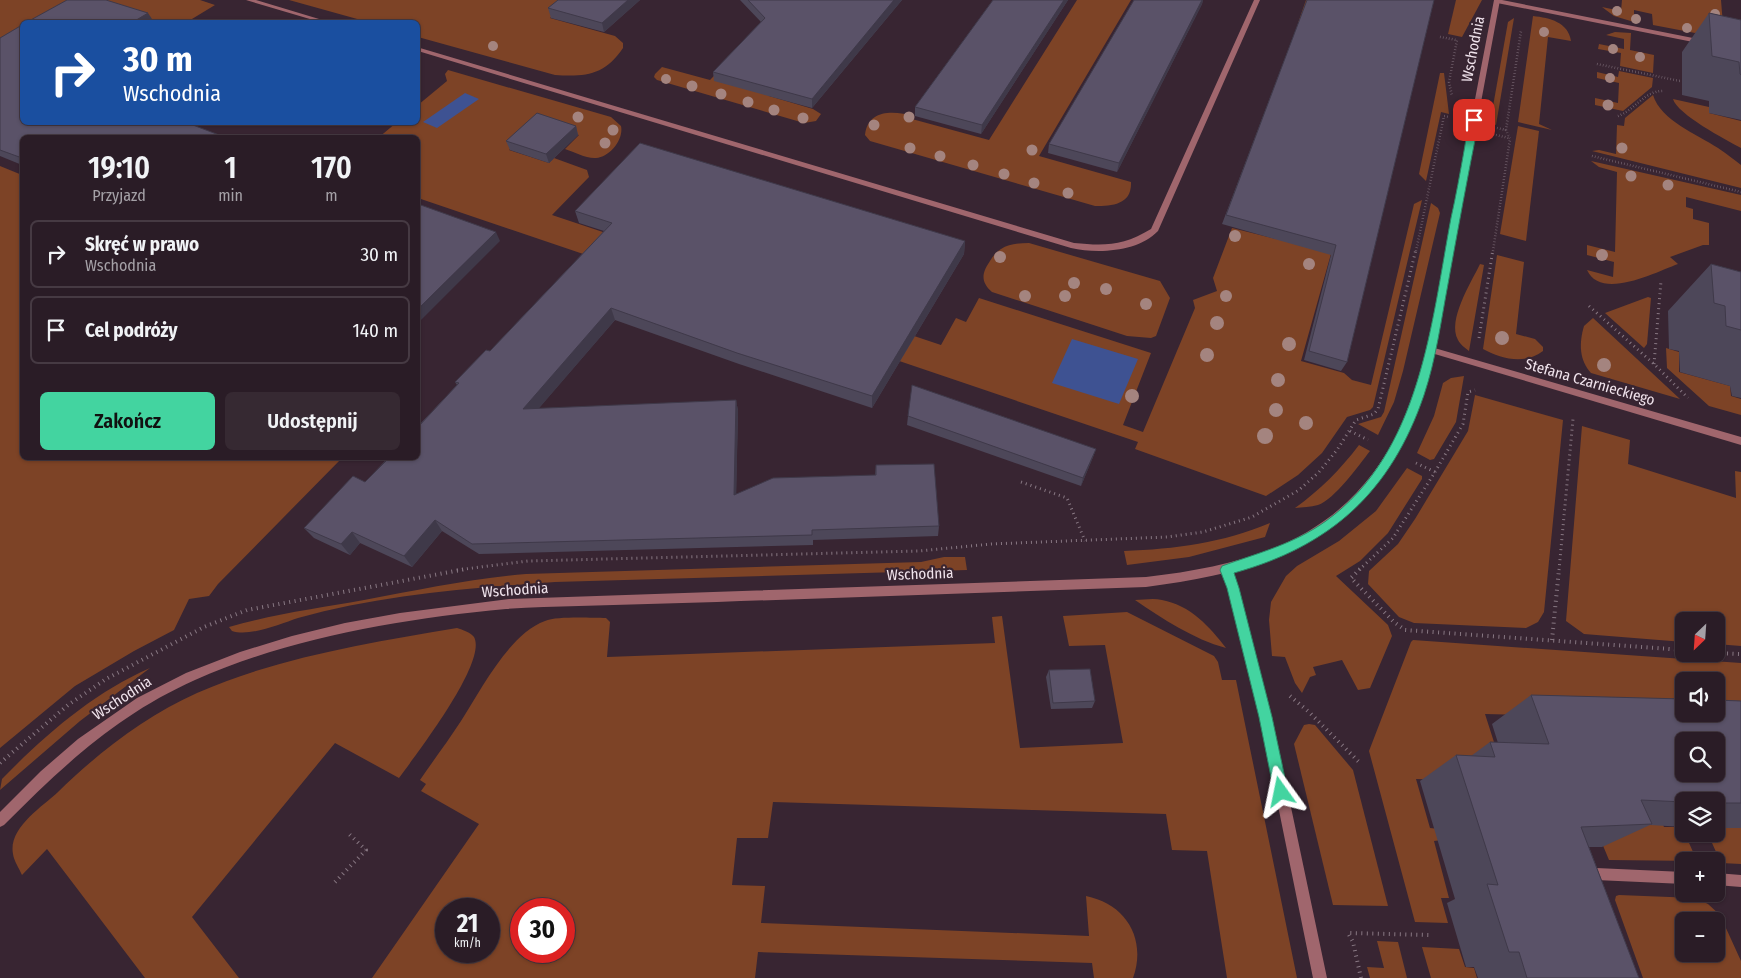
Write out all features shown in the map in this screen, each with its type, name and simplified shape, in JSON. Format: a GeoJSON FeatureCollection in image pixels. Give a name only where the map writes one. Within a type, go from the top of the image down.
{"type":"FeatureCollection","features":[{"type":"Feature","properties":{"kind":"street"},"geometry":{"type":"LineString","coordinates":[[249,0],[319,20]]}},
{"type":"Feature","properties":{"kind":"street"},"geometry":{"type":"LineString","coordinates":[[420,51],[1074,246],[1109,249],[1136,243],[1154,231],[1257,0]]}},
{"type":"Feature","properties":{"kind":"street","name":"Wschodnia"},"geometry":{"type":"LineString","coordinates":[[0,821],[50,772],[94,734],[170,685],[232,658],[268,646],[356,625],[509,604],[1146,582],[1226,570],[1266,557],[1310,538],[1329,525],[1356,501],[1378,475],[1408,424],[1419,395],[1431,350],[1497,1],[1709,43]]}},
{"type":"Feature","properties":{"kind":"street","name":"Stefana Czarnieckiego"},"geometry":{"type":"LineString","coordinates":[[1431,350],[1741,441]]}},
{"type":"Feature","properties":{"kind":"street"},"geometry":{"type":"LineString","coordinates":[[1226,570],[1233,588],[1266,717],[1320,978]]}},
{"type":"Feature","properties":{"kind":"street"},"geometry":{"type":"LineString","coordinates":[[1596,874],[1675,878]]}},
{"type":"Feature","properties":{"kind":"street"},"geometry":{"type":"LineString","coordinates":[[1725,880],[1741,881]]}},
{"type":"Feature","properties":{"kind":"path"},"geometry":{"type":"LineString","coordinates":[[1478,347],[1510,139],[1506,130],[1522,26]]}},
{"type":"Feature","properties":{"kind":"path"},"geometry":{"type":"LineString","coordinates":[[1440,36],[1457,40],[1449,82],[1455,109],[1453,118]]}},
{"type":"Feature","properties":{"kind":"path"},"geometry":{"type":"LineString","coordinates":[[1597,64],[1688,83]]}},
{"type":"Feature","properties":{"kind":"path"},"geometry":{"type":"LineString","coordinates":[[1618,116],[1624,114],[1652,91],[1663,91]]}},
{"type":"Feature","properties":{"kind":"path"},"geometry":{"type":"LineString","coordinates":[[0,763],[68,705],[106,679],[204,627],[247,610],[458,570],[528,562],[919,551],[960,546],[1167,538],[1202,532],[1252,517],[1299,490],[1319,472],[1356,420],[1374,414],[1378,409],[1424,216],[1444,116],[1506,130]]}},
{"type":"Feature","properties":{"kind":"path"},"geometry":{"type":"LineString","coordinates":[[1592,156],[1741,192]]}},
{"type":"Feature","properties":{"kind":"path"},"geometry":{"type":"LineString","coordinates":[[1654,364],[1661,282]]}},
{"type":"Feature","properties":{"kind":"path"},"geometry":{"type":"LineString","coordinates":[[1590,306],[1654,364],[1694,404]]}},
{"type":"Feature","properties":{"kind":"path"},"geometry":{"type":"LineString","coordinates":[[1477,383],[1476,390],[1468,392],[1463,424],[1393,538],[1351,578],[1394,622],[1405,630],[1675,649]]}},
{"type":"Feature","properties":{"kind":"path"},"geometry":{"type":"LineString","coordinates":[[1552,640],[1573,419]]}},
{"type":"Feature","properties":{"kind":"path"},"geometry":{"type":"LineString","coordinates":[[1350,431],[1374,443]]}},
{"type":"Feature","properties":{"kind":"path"},"geometry":{"type":"LineString","coordinates":[[1412,461],[1435,472]]}},
{"type":"Feature","properties":{"kind":"path"},"geometry":{"type":"LineString","coordinates":[[1021,482],[1067,498],[1085,541]]}},
{"type":"Feature","properties":{"kind":"path"},"geometry":{"type":"LineString","coordinates":[[1725,653],[1741,654]]}},
{"type":"Feature","properties":{"kind":"path"},"geometry":{"type":"LineString","coordinates":[[1287,694],[1305,707],[1349,755],[1361,764]]}},
{"type":"Feature","properties":{"kind":"path"},"geometry":{"type":"LineString","coordinates":[[335,882],[366,850],[348,834]]}},
{"type":"Feature","properties":{"kind":"path"},"geometry":{"type":"LineString","coordinates":[[1361,978],[1353,942],[1348,933],[1429,935]]}},
{"type":"Feature","properties":{"kind":"shaded area"},"geometry":{"type":"Polygon","coordinates":[[[0,0],[200,0],[215,5],[190,20],[20,20],[20,51],[0,44],[0,0]]]}},
{"type":"Feature","properties":{"kind":"shaded area"},"geometry":{"type":"Polygon","coordinates":[[[289,0],[571,0],[550,18],[615,36],[623,43],[623,48],[602,69],[585,74],[555,75],[420,38],[420,20],[361,20],[289,0]]]}},
{"type":"Feature","properties":{"kind":"shaded area"},"geometry":{"type":"Polygon","coordinates":[[[788,0],[769,96],[813,109],[821,114],[816,121],[804,123],[657,80],[654,77],[662,67],[710,80],[788,0]]]}},
{"type":"Feature","properties":{"kind":"shaded area"},"geometry":{"type":"Polygon","coordinates":[[[1077,0],[1131,0],[1039,156],[1131,182],[1125,199],[1115,204],[1095,206],[870,141],[865,135],[867,126],[877,116],[899,113],[914,116],[912,119],[989,140],[1077,0]]]}},
{"type":"Feature","properties":{"kind":"shaded area"},"geometry":{"type":"Polygon","coordinates":[[[1306,0],[1402,0],[1301,361],[1344,373],[1352,380],[1371,385],[1414,204],[1422,200],[1373,407],[1370,410],[1347,417],[1322,453],[1298,475],[1266,496],[1135,449],[1138,442],[420,199],[420,135],[382,135],[394,125],[420,125],[420,103],[447,81],[445,74],[448,70],[611,117],[621,126],[620,136],[611,151],[601,157],[580,155],[565,149],[579,135],[540,122],[509,150],[549,163],[554,158],[587,170],[589,177],[552,215],[941,345],[956,318],[966,322],[979,298],[1151,353],[1123,425],[1143,432],[1195,308],[1193,300],[1217,291],[1213,278],[1232,228],[1276,239],[1346,34],[1298,23],[1306,0]]]}},
{"type":"Feature","properties":{"kind":"shaded area"},"geometry":{"type":"Polygon","coordinates":[[[1456,0],[1482,0],[1462,37],[1448,34],[1456,0]]]}},
{"type":"Feature","properties":{"kind":"shaded area"},"geometry":{"type":"Polygon","coordinates":[[[1622,0],[1721,0],[1723,25],[1695,33],[1653,25],[1652,14],[1634,10],[1634,22],[1614,16],[1602,7],[1621,11],[1622,0]]]}},
{"type":"Feature","properties":{"kind":"shaded area"},"geometry":{"type":"Polygon","coordinates":[[[1533,16],[1546,18],[1562,25],[1566,29],[1571,41],[1548,37],[1539,124],[1552,130],[1518,122],[1533,16]]]}},
{"type":"Feature","properties":{"kind":"shaded area"},"geometry":{"type":"Polygon","coordinates":[[[1514,18],[1496,125],[1490,123],[1508,22],[1514,18]]]}},
{"type":"Feature","properties":{"kind":"shaded area"},"geometry":{"type":"Polygon","coordinates":[[[1615,32],[1631,33],[1630,50],[1654,55],[1653,73],[1620,66],[1621,53],[1598,49],[1599,44],[1624,49],[1624,39],[1606,35],[1615,32]]]}},
{"type":"Feature","properties":{"kind":"shaded area"},"geometry":{"type":"Polygon","coordinates":[[[1619,71],[1653,78],[1652,87],[1623,111],[1595,105],[1595,98],[1618,103],[1619,83],[1597,78],[1597,72],[1618,77],[1619,71]]]}},
{"type":"Feature","properties":{"kind":"shaded area"},"geometry":{"type":"Polygon","coordinates":[[[1440,73],[1444,73],[1449,114],[1441,112],[1426,181],[1419,174],[1440,73]]]}},
{"type":"Feature","properties":{"kind":"shaded area"},"geometry":{"type":"Polygon","coordinates":[[[1653,95],[1657,104],[1672,120],[1718,148],[1741,165],[1741,188],[1592,151],[1599,150],[1616,154],[1617,125],[1624,126],[1625,118],[1653,95]]]}},
{"type":"Feature","properties":{"kind":"shaded area"},"geometry":{"type":"Polygon","coordinates":[[[1673,99],[1709,107],[1709,113],[1741,121],[1741,148],[1692,119],[1676,105],[1673,99]]]}},
{"type":"Feature","properties":{"kind":"shaded area"},"geometry":{"type":"Polygon","coordinates":[[[1518,126],[1539,131],[1526,241],[1500,234],[1518,126]]]}},
{"type":"Feature","properties":{"kind":"shaded area"},"geometry":{"type":"Polygon","coordinates":[[[1591,161],[1741,195],[1741,211],[1686,197],[1686,207],[1693,209],[1693,219],[1709,223],[1709,245],[1703,245],[1670,257],[1678,264],[1643,278],[1616,284],[1604,283],[1594,279],[1587,270],[1613,277],[1614,262],[1587,255],[1587,245],[1615,252],[1617,172],[1599,167],[1591,161]]]}},
{"type":"Feature","properties":{"kind":"shaded area"},"geometry":{"type":"Polygon","coordinates":[[[0,166],[20,174],[20,460],[340,460],[218,584],[209,596],[189,599],[174,630],[75,686],[0,748],[0,166]]]}},
{"type":"Feature","properties":{"kind":"shaded area"},"geometry":{"type":"Polygon","coordinates":[[[1431,203],[1438,208],[1440,213],[1403,371],[1394,402],[1378,435],[1358,424],[1381,417],[1384,412],[1431,203]]]}},
{"type":"Feature","properties":{"kind":"shaded area"},"geometry":{"type":"Polygon","coordinates":[[[1029,243],[1160,281],[1170,298],[1156,336],[1151,338],[1127,336],[992,292],[984,281],[984,273],[993,256],[1007,246],[1029,243]]]}},
{"type":"Feature","properties":{"kind":"shaded area"},"geometry":{"type":"Polygon","coordinates":[[[1497,255],[1524,262],[1516,334],[1535,339],[1543,347],[1543,351],[1529,358],[1505,358],[1483,349],[1497,255]]]}},
{"type":"Feature","properties":{"kind":"shaded area"},"geometry":{"type":"Polygon","coordinates":[[[1480,264],[1484,265],[1469,351],[1458,340],[1455,332],[1456,322],[1461,302],[1480,264]]]}},
{"type":"Feature","properties":{"kind":"shaded area"},"geometry":{"type":"Polygon","coordinates":[[[1648,297],[1651,298],[1647,344],[1644,348],[1605,313],[1648,297]]]}},
{"type":"Feature","properties":{"kind":"shaded area"},"geometry":{"type":"Polygon","coordinates":[[[1593,318],[1680,399],[1591,373],[1582,357],[1581,339],[1584,326],[1593,318]]]}},
{"type":"Feature","properties":{"kind":"shaded area"},"geometry":{"type":"Polygon","coordinates":[[[1666,348],[1679,352],[1679,372],[1730,386],[1731,396],[1741,399],[1741,415],[1709,406],[1667,368],[1666,348]]]}},
{"type":"Feature","properties":{"kind":"shaded area"},"geometry":{"type":"Polygon","coordinates":[[[1464,376],[1456,422],[1434,459],[1430,460],[1417,453],[1434,416],[1443,383],[1451,378],[1464,376]]]}},
{"type":"Feature","properties":{"kind":"shaded area"},"geometry":{"type":"Polygon","coordinates":[[[1475,395],[1563,420],[1544,612],[1538,622],[1526,628],[1414,623],[1399,617],[1368,584],[1369,571],[1398,544],[1468,431],[1475,395]]]}},
{"type":"Feature","properties":{"kind":"shaded area"},"geometry":{"type":"Polygon","coordinates":[[[1582,426],[1630,440],[1628,464],[1736,498],[1735,471],[1741,472],[1741,646],[1725,645],[1725,612],[1675,612],[1675,641],[1584,634],[1566,621],[1582,426]]]}},
{"type":"Feature","properties":{"kind":"shaded area"},"geometry":{"type":"Polygon","coordinates":[[[1359,445],[1370,451],[1339,489],[1318,505],[1295,508],[1329,479],[1359,445]]]}},
{"type":"Feature","properties":{"kind":"shaded area"},"geometry":{"type":"Polygon","coordinates":[[[1407,468],[1422,476],[1422,479],[1388,533],[1360,561],[1336,576],[1388,625],[1392,636],[1370,688],[1358,690],[1342,660],[1313,667],[1316,675],[1310,677],[1302,693],[1295,683],[1285,657],[1272,656],[1269,620],[1271,602],[1286,576],[1297,566],[1339,541],[1376,511],[1407,468]]]}},
{"type":"Feature","properties":{"kind":"shaded area"},"geometry":{"type":"Polygon","coordinates":[[[1270,523],[1265,537],[1189,557],[1127,565],[1124,551],[1162,549],[1198,544],[1235,536],[1270,523]]]}},
{"type":"Feature","properties":{"kind":"shaded area"},"geometry":{"type":"Polygon","coordinates":[[[944,557],[965,557],[967,570],[523,584],[393,598],[329,610],[256,631],[232,631],[229,627],[280,615],[424,589],[526,574],[921,562],[944,557]]]}},
{"type":"Feature","properties":{"kind":"shaded area"},"geometry":{"type":"Polygon","coordinates":[[[1159,599],[1182,607],[1206,625],[1226,648],[1190,634],[1135,600],[1159,599]]]}},
{"type":"Feature","properties":{"kind":"shaded area"},"geometry":{"type":"Polygon","coordinates":[[[1127,612],[1214,656],[1218,662],[1222,680],[1236,680],[1297,978],[1227,978],[1207,851],[1172,850],[1166,814],[773,802],[768,838],[737,838],[732,885],[765,886],[761,923],[1089,936],[1086,896],[1100,900],[1112,907],[1130,925],[1135,937],[1137,950],[1137,964],[1133,978],[1094,978],[1092,963],[758,952],[755,978],[372,978],[479,824],[421,791],[426,784],[420,780],[508,650],[532,628],[545,621],[557,618],[606,618],[610,622],[607,657],[995,643],[992,617],[1002,616],[1020,748],[1123,743],[1105,645],[1069,646],[1063,616],[1127,612]]]}},
{"type":"Feature","properties":{"kind":"shaded area"},"geometry":{"type":"Polygon","coordinates":[[[457,628],[468,632],[474,637],[475,649],[470,666],[461,687],[448,709],[399,778],[335,743],[192,917],[239,978],[145,978],[47,849],[22,875],[15,862],[13,844],[21,827],[35,811],[89,763],[123,736],[178,702],[228,680],[292,661],[358,646],[457,628]]]}},
{"type":"Feature","properties":{"kind":"shaded area"},"geometry":{"type":"Polygon","coordinates":[[[1413,640],[1675,658],[1675,662],[1741,663],[1741,746],[1727,720],[1725,720],[1725,672],[1675,672],[1675,719],[1485,714],[1502,767],[1452,780],[1416,779],[1430,828],[1439,829],[1442,840],[1434,841],[1449,898],[1441,898],[1448,923],[1415,922],[1369,751],[1413,640]]]}},
{"type":"Feature","properties":{"kind":"shaded area"},"geometry":{"type":"Polygon","coordinates":[[[150,668],[80,721],[0,790],[2,779],[71,716],[109,690],[150,668]]]}},
{"type":"Feature","properties":{"kind":"shaded area"},"geometry":{"type":"Polygon","coordinates":[[[1304,725],[1315,725],[1353,770],[1388,906],[1333,905],[1294,744],[1304,725]]]}},
{"type":"Feature","properties":{"kind":"shaded area"},"geometry":{"type":"Polygon","coordinates":[[[1660,818],[1664,827],[1675,827],[1675,842],[1689,842],[1693,852],[1675,852],[1675,861],[1609,860],[1594,824],[1660,818]]]}},
{"type":"Feature","properties":{"kind":"shaded area"},"geometry":{"type":"Polygon","coordinates":[[[1725,819],[1741,820],[1741,864],[1725,863],[1725,852],[1716,852],[1712,842],[1725,842],[1725,819]]]}},
{"type":"Feature","properties":{"kind":"shaded area"},"geometry":{"type":"Polygon","coordinates":[[[1619,895],[1675,897],[1675,902],[1704,902],[1708,904],[1717,912],[1675,912],[1675,962],[1725,962],[1725,926],[1741,961],[1741,978],[1643,978],[1615,900],[1616,896],[1619,895]]]}},
{"type":"Feature","properties":{"kind":"shaded area"},"geometry":{"type":"Polygon","coordinates":[[[1377,941],[1398,942],[1407,978],[1370,978],[1367,967],[1384,968],[1377,941]]]}},
{"type":"Feature","properties":{"kind":"shaded area"},"geometry":{"type":"Polygon","coordinates":[[[1422,947],[1459,949],[1465,967],[1474,968],[1477,978],[1431,978],[1422,947]]]}},
{"type":"Feature","properties":{"kind":"water"},"geometry":{"type":"Polygon","coordinates":[[[465,93],[479,99],[437,128],[423,122],[465,93]]]}},
{"type":"Feature","properties":{"kind":"water"},"geometry":{"type":"Polygon","coordinates":[[[1072,339],[1138,359],[1119,404],[1052,383],[1072,339]]]}},
{"type":"Feature","properties":{"kind":"building"},"geometry":{"type":"Polygon","coordinates":[[[67,0],[106,0],[148,13],[136,20],[31,20],[67,0]]]}},
{"type":"Feature","properties":{"kind":"building"},"geometry":{"type":"Polygon","coordinates":[[[558,0],[628,0],[602,23],[548,8],[558,0]]]}},
{"type":"Feature","properties":{"kind":"building"},"geometry":{"type":"Polygon","coordinates":[[[748,0],[894,0],[812,99],[713,72],[765,18],[748,0]]]}},
{"type":"Feature","properties":{"kind":"building"},"geometry":{"type":"Polygon","coordinates":[[[993,0],[1064,0],[982,125],[915,107],[993,0]]]}},
{"type":"Feature","properties":{"kind":"building"},"geometry":{"type":"Polygon","coordinates":[[[1134,0],[1202,0],[1119,163],[1049,144],[1134,0]]]}},
{"type":"Feature","properties":{"kind":"building"},"geometry":{"type":"Polygon","coordinates":[[[1307,0],[1434,0],[1347,362],[1309,351],[1336,245],[1226,215],[1307,0]]]}},
{"type":"Feature","properties":{"kind":"building"},"geometry":{"type":"Polygon","coordinates":[[[1709,13],[1741,20],[1741,75],[1739,62],[1712,56],[1709,13]]]}},
{"type":"Feature","properties":{"kind":"building"},"geometry":{"type":"Polygon","coordinates":[[[20,26],[20,125],[193,125],[219,135],[20,135],[20,157],[0,150],[0,38],[20,26]]]}},
{"type":"Feature","properties":{"kind":"building"},"geometry":{"type":"Polygon","coordinates":[[[537,113],[576,126],[546,154],[506,141],[537,113]]]}},
{"type":"Feature","properties":{"kind":"building"},"geometry":{"type":"Polygon","coordinates":[[[640,143],[965,241],[872,396],[737,353],[611,308],[523,409],[736,400],[734,495],[773,478],[876,475],[876,465],[934,464],[939,526],[812,530],[812,535],[472,544],[435,520],[404,556],[352,532],[341,544],[304,528],[353,476],[365,482],[387,460],[420,460],[420,425],[459,383],[455,382],[486,350],[490,351],[612,223],[575,211],[640,143]]]}},
{"type":"Feature","properties":{"kind":"building"},"geometry":{"type":"Polygon","coordinates":[[[420,205],[496,232],[420,307],[420,205]]]}},
{"type":"Feature","properties":{"kind":"building"},"geometry":{"type":"Polygon","coordinates":[[[1711,264],[1741,272],[1741,330],[1726,326],[1725,306],[1714,303],[1711,264]]]}},
{"type":"Feature","properties":{"kind":"building"},"geometry":{"type":"Polygon","coordinates":[[[912,385],[1096,449],[1083,478],[908,416],[912,385]]]}},
{"type":"Feature","properties":{"kind":"building"},"geometry":{"type":"Polygon","coordinates":[[[1090,669],[1095,701],[1053,703],[1049,670],[1090,669]]]}},
{"type":"Feature","properties":{"kind":"building"},"geometry":{"type":"Polygon","coordinates":[[[1531,695],[1675,699],[1675,722],[1725,722],[1725,700],[1741,701],[1741,803],[1725,803],[1725,792],[1675,792],[1675,802],[1641,800],[1652,824],[1581,827],[1639,978],[1527,978],[1519,952],[1509,952],[1487,884],[1498,885],[1456,755],[1495,757],[1490,742],[1549,744],[1531,695]]]}},
{"type":"Feature","properties":{"kind":"route"},"geometry":{"type":"LineString","coordinates":[[1281,792],[1266,717],[1233,588],[1226,570],[1252,563],[1289,548],[1310,538],[1329,525],[1367,489],[1393,452],[1408,424],[1419,395],[1431,350],[1474,120]]}}]}
